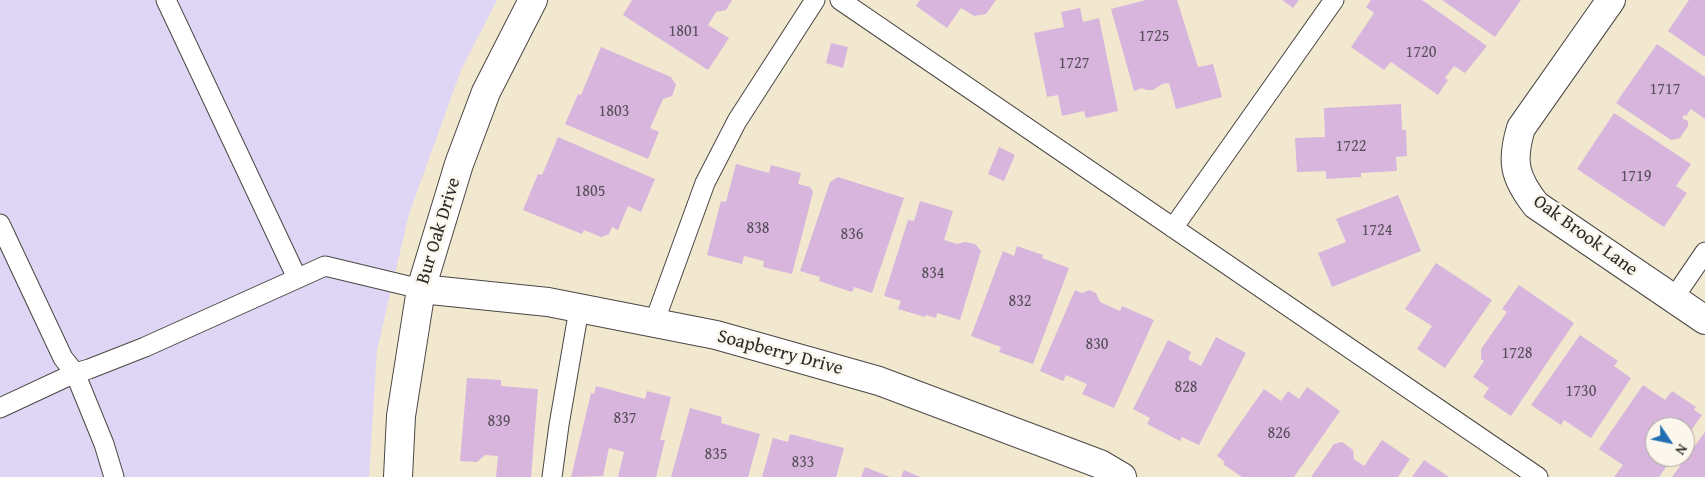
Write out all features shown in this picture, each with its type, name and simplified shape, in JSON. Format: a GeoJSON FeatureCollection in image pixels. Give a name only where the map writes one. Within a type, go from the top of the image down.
{"type":"FeatureCollection","features":[{"type":"Feature","properties":{"kind":"street","name":"Bur Oak Drive"},"geometry":{"type":"LineString","coordinates":[[398,477],[400,416],[421,289],[459,164],[486,92],[533,0]]}},
{"type":"Feature","properties":{"kind":"street","name":"Oak Brook Lane"},"geometry":{"type":"LineString","coordinates":[[1611,0],[1521,128],[1515,148],[1516,169],[1523,188],[1536,205],[1705,320]]}},
{"type":"Feature","properties":{"kind":"street","name":"Soapberry Drive"},"geometry":{"type":"LineString","coordinates":[[421,289],[548,302],[716,335],[879,381],[1100,464],[1122,477]]}},
{"type":"Feature","properties":{"kind":"lane"},"geometry":{"type":"LineString","coordinates":[[166,0],[297,278]]}},
{"type":"Feature","properties":{"kind":"lane"},"geometry":{"type":"LineString","coordinates":[[654,323],[705,182],[737,120],[815,0]]}},
{"type":"Feature","properties":{"kind":"lane"},"geometry":{"type":"LineString","coordinates":[[840,0],[1538,477]]}},
{"type":"Feature","properties":{"kind":"lane"},"geometry":{"type":"LineString","coordinates":[[1172,228],[1334,0]]}},
{"type":"Feature","properties":{"kind":"lane"},"geometry":{"type":"LineString","coordinates":[[0,224],[63,358],[75,373],[104,444],[114,477]]}},
{"type":"Feature","properties":{"kind":"lane"},"geometry":{"type":"LineString","coordinates":[[1673,299],[1705,252]]}},
{"type":"Feature","properties":{"kind":"lane"},"geometry":{"type":"LineString","coordinates":[[0,408],[75,373],[145,347],[325,266],[421,289]]}},
{"type":"Feature","properties":{"kind":"lane"},"geometry":{"type":"LineString","coordinates":[[552,477],[558,425],[579,309]]}},
{"type":"Feature","properties":{"kind":"shaded area"},"geometry":{"type":"Polygon","coordinates":[[[0,0],[497,0],[461,70],[409,214],[377,350],[369,477],[0,477],[0,0]]]}},
{"type":"Feature","properties":{"kind":"building"},"geometry":{"type":"Polygon","coordinates":[[[632,0],[732,0],[726,10],[716,12],[708,25],[729,38],[708,70],[623,15],[632,0]]]}},
{"type":"Feature","properties":{"kind":"building"},"geometry":{"type":"Polygon","coordinates":[[[920,0],[996,0],[986,14],[974,16],[961,8],[947,28],[916,6],[920,0]]]}},
{"type":"Feature","properties":{"kind":"building"},"geometry":{"type":"Polygon","coordinates":[[[1146,0],[1177,0],[1198,67],[1213,64],[1222,97],[1176,109],[1169,83],[1162,84],[1153,90],[1142,88],[1134,91],[1111,9],[1146,0]]]}},
{"type":"Feature","properties":{"kind":"building"},"geometry":{"type":"Polygon","coordinates":[[[1282,0],[1299,0],[1293,8],[1282,0]]]}},
{"type":"Feature","properties":{"kind":"building"},"geometry":{"type":"Polygon","coordinates":[[[1371,0],[1422,0],[1487,46],[1465,73],[1454,66],[1445,78],[1448,80],[1438,95],[1391,62],[1384,70],[1351,47],[1374,13],[1366,7],[1371,0]]]}},
{"type":"Feature","properties":{"kind":"building"},"geometry":{"type":"Polygon","coordinates":[[[1442,0],[1521,0],[1495,37],[1442,0]]]}},
{"type":"Feature","properties":{"kind":"building"},"geometry":{"type":"Polygon","coordinates":[[[1689,0],[1705,0],[1705,57],[1668,31],[1689,0]]]}},
{"type":"Feature","properties":{"kind":"building"},"geometry":{"type":"Polygon","coordinates":[[[1080,8],[1083,22],[1099,18],[1118,111],[1086,118],[1084,111],[1062,116],[1058,95],[1047,97],[1034,33],[1064,27],[1061,12],[1080,8]]]}},
{"type":"Feature","properties":{"kind":"building"},"geometry":{"type":"Polygon","coordinates":[[[831,43],[848,47],[843,68],[826,63],[831,43]]]}},
{"type":"Feature","properties":{"kind":"building"},"geometry":{"type":"Polygon","coordinates":[[[1657,44],[1705,77],[1705,119],[1691,109],[1682,118],[1688,121],[1688,126],[1680,138],[1671,140],[1616,103],[1657,44]]]}},
{"type":"Feature","properties":{"kind":"building"},"geometry":{"type":"Polygon","coordinates":[[[601,47],[671,77],[676,85],[672,96],[663,99],[650,128],[659,132],[648,159],[565,124],[578,94],[581,95],[601,47]]]}},
{"type":"Feature","properties":{"kind":"building"},"geometry":{"type":"Polygon","coordinates":[[[1401,104],[1402,130],[1406,130],[1407,156],[1396,157],[1397,171],[1361,173],[1361,177],[1326,179],[1326,171],[1297,172],[1295,138],[1325,137],[1324,108],[1401,104]]]}},
{"type":"Feature","properties":{"kind":"building"},"geometry":{"type":"Polygon","coordinates":[[[1614,113],[1691,164],[1676,186],[1687,193],[1664,227],[1577,169],[1614,113]]]}},
{"type":"Feature","properties":{"kind":"building"},"geometry":{"type":"Polygon","coordinates":[[[558,137],[655,179],[641,212],[628,206],[618,230],[612,227],[609,234],[601,237],[584,230],[582,234],[523,210],[538,174],[542,175],[558,137]]]}},
{"type":"Feature","properties":{"kind":"building"},"geometry":{"type":"Polygon","coordinates":[[[999,147],[1015,155],[1004,181],[988,174],[999,147]]]}},
{"type":"Feature","properties":{"kind":"building"},"geometry":{"type":"Polygon","coordinates":[[[736,164],[769,173],[771,165],[801,173],[798,184],[810,187],[813,192],[792,274],[763,267],[764,261],[744,256],[742,264],[707,255],[721,201],[726,202],[736,164]]]}},
{"type":"Feature","properties":{"kind":"building"},"geometry":{"type":"Polygon","coordinates":[[[838,177],[904,198],[872,293],[854,287],[852,292],[819,281],[820,277],[800,271],[830,182],[838,177]]]}},
{"type":"Feature","properties":{"kind":"building"},"geometry":{"type":"Polygon","coordinates":[[[1398,195],[1421,251],[1332,287],[1318,253],[1346,242],[1336,219],[1398,195]]]}},
{"type":"Feature","properties":{"kind":"building"},"geometry":{"type":"Polygon","coordinates":[[[920,201],[953,211],[944,240],[957,244],[965,242],[975,244],[981,251],[960,320],[937,313],[936,318],[926,315],[925,317],[898,309],[901,301],[884,296],[908,220],[914,221],[920,201]]]}},
{"type":"Feature","properties":{"kind":"building"},"geometry":{"type":"Polygon","coordinates":[[[1017,246],[1043,255],[1042,258],[1069,268],[1033,364],[999,352],[1001,347],[971,336],[1003,251],[1014,256],[1017,246]]]}},
{"type":"Feature","properties":{"kind":"building"},"geometry":{"type":"Polygon","coordinates":[[[1436,263],[1492,300],[1445,368],[1417,349],[1432,326],[1405,309],[1436,263]]]}},
{"type":"Feature","properties":{"kind":"building"},"geometry":{"type":"Polygon","coordinates":[[[1519,285],[1574,323],[1511,416],[1483,397],[1489,388],[1473,377],[1484,361],[1481,359],[1481,349],[1507,312],[1502,309],[1519,285]]]}},
{"type":"Feature","properties":{"kind":"building"},"geometry":{"type":"Polygon","coordinates":[[[1075,290],[1082,293],[1089,290],[1096,293],[1100,302],[1120,311],[1122,306],[1154,320],[1114,408],[1082,394],[1087,384],[1066,375],[1063,381],[1040,371],[1075,290]]]}},
{"type":"Feature","properties":{"kind":"building"},"geometry":{"type":"Polygon","coordinates":[[[1580,335],[1618,361],[1614,366],[1631,378],[1591,438],[1564,420],[1561,425],[1531,405],[1580,335]]]}},
{"type":"Feature","properties":{"kind":"building"},"geometry":{"type":"Polygon","coordinates":[[[1216,337],[1246,353],[1199,445],[1182,437],[1180,441],[1147,424],[1150,418],[1133,409],[1168,340],[1191,352],[1188,359],[1201,366],[1216,337]]]}},
{"type":"Feature","properties":{"kind":"building"},"geometry":{"type":"Polygon","coordinates":[[[467,378],[501,380],[501,386],[538,389],[531,477],[496,477],[498,456],[485,455],[477,462],[460,461],[467,378]]]}},
{"type":"Feature","properties":{"kind":"building"},"geometry":{"type":"Polygon","coordinates":[[[1643,385],[1665,400],[1672,391],[1696,407],[1694,410],[1702,415],[1695,425],[1695,417],[1645,417],[1645,467],[1666,467],[1659,477],[1614,477],[1623,465],[1599,449],[1643,385]]]}},
{"type":"Feature","properties":{"kind":"building"},"geometry":{"type":"Polygon","coordinates":[[[596,386],[645,399],[647,391],[671,397],[660,440],[665,440],[656,477],[618,477],[624,452],[609,448],[603,476],[571,477],[591,393],[594,394],[596,386]]]}},
{"type":"Feature","properties":{"kind":"building"},"geometry":{"type":"Polygon","coordinates":[[[1307,387],[1340,411],[1294,477],[1242,477],[1223,464],[1225,462],[1217,456],[1264,389],[1281,401],[1288,391],[1299,399],[1307,387]]]}},
{"type":"Feature","properties":{"kind":"building"},"geometry":{"type":"Polygon","coordinates":[[[690,408],[722,417],[721,423],[760,434],[748,477],[671,477],[690,408]]]}},
{"type":"Feature","properties":{"kind":"building"},"geometry":{"type":"Polygon","coordinates":[[[1705,432],[1705,477],[1672,477],[1679,467],[1695,467],[1695,446],[1705,432]]]}},
{"type":"Feature","properties":{"kind":"building"},"geometry":{"type":"Polygon","coordinates":[[[790,434],[844,448],[836,477],[762,477],[773,438],[788,442],[790,434]]]}},
{"type":"Feature","properties":{"kind":"building"},"geometry":{"type":"Polygon","coordinates":[[[1382,440],[1410,459],[1398,477],[1311,477],[1334,444],[1342,442],[1353,450],[1354,459],[1364,466],[1382,440]]]}},
{"type":"Feature","properties":{"kind":"building"},"geometry":{"type":"Polygon","coordinates":[[[1424,460],[1449,477],[1412,477],[1424,460]]]}},
{"type":"Feature","properties":{"kind":"building"},"geometry":{"type":"Polygon","coordinates":[[[865,467],[890,477],[861,477],[865,467]]]}},
{"type":"Feature","properties":{"kind":"building"},"geometry":{"type":"Polygon","coordinates":[[[904,470],[920,477],[901,477],[904,470]]]}}]}
